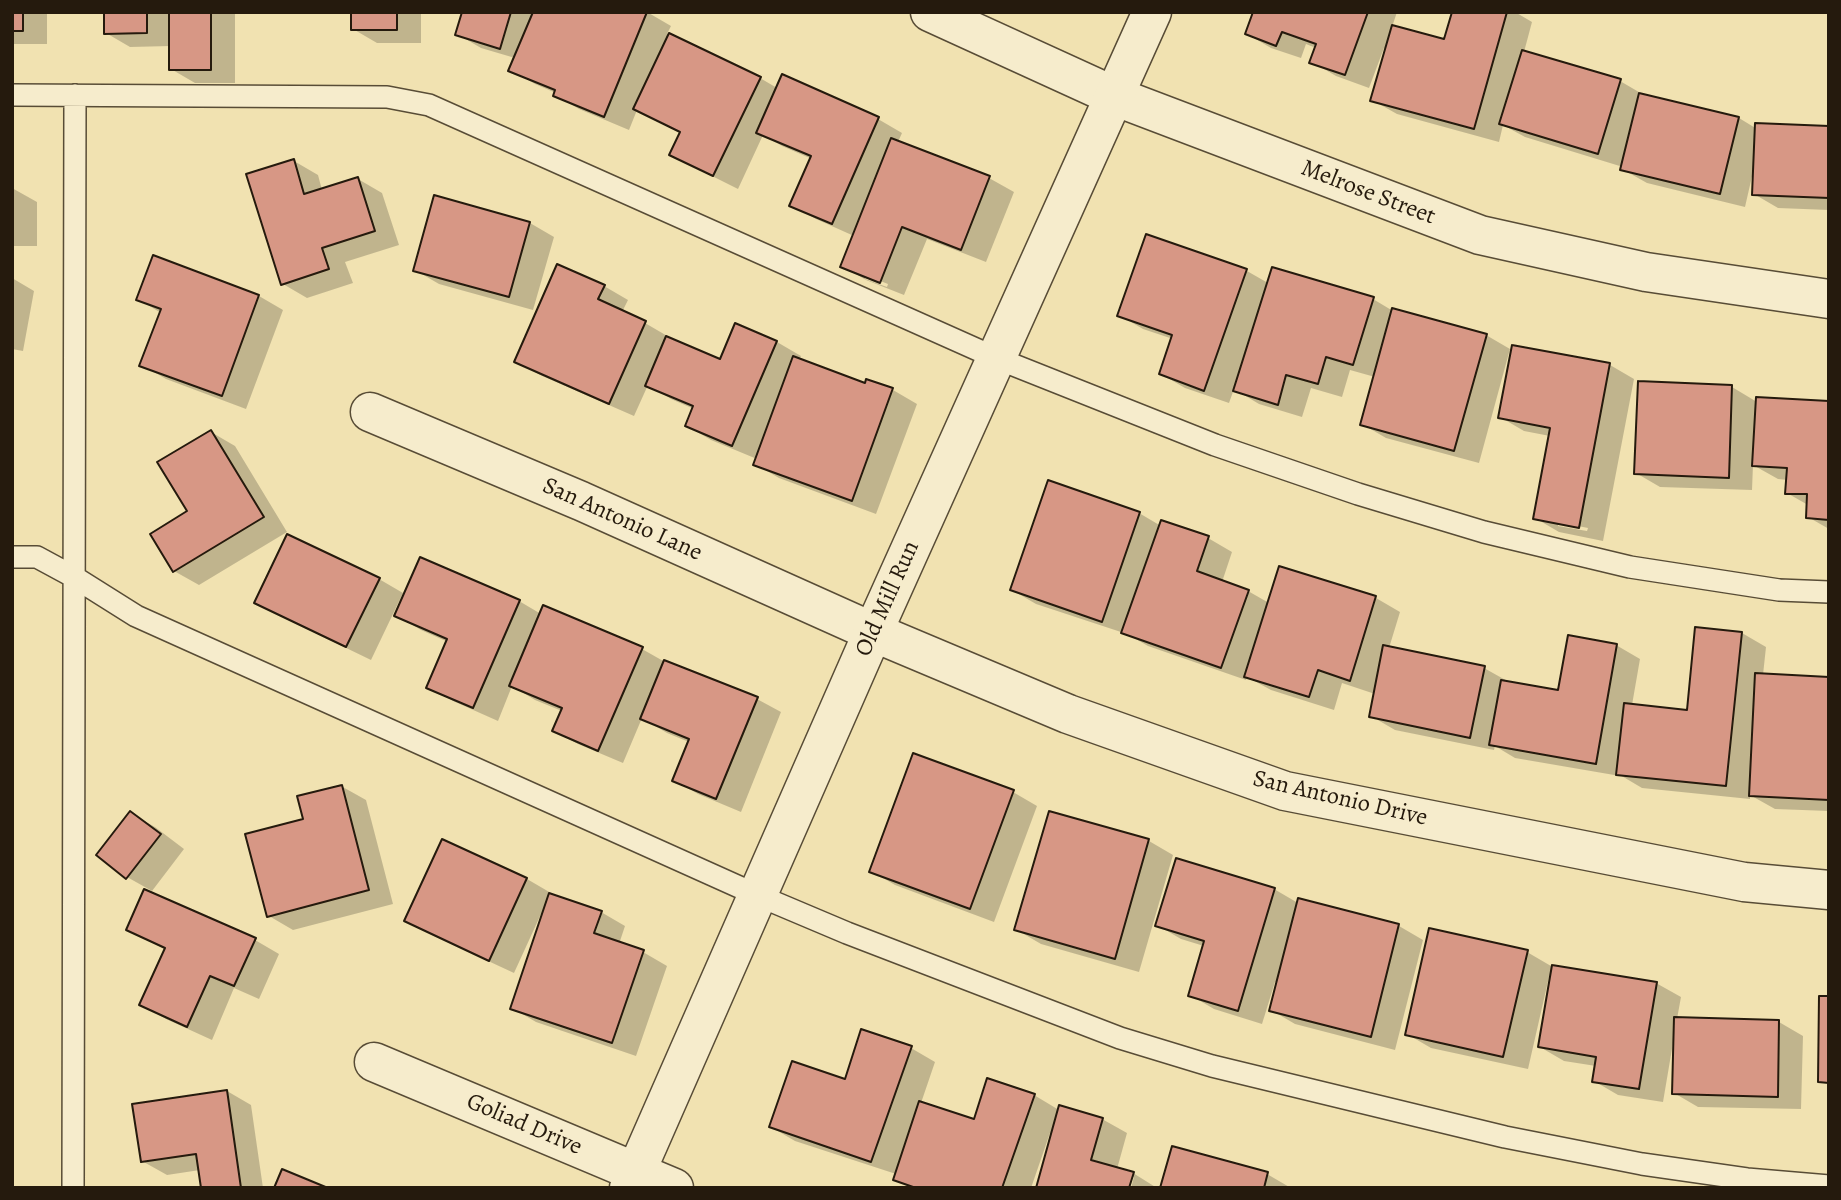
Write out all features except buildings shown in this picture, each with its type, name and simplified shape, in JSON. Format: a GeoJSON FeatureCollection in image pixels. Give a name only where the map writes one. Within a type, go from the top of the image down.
{"type":"FeatureCollection","features":[{"type":"Feature","properties":{"kind":"street","name":"Melrose Street"},"geometry":{"type":"LineString","coordinates":[[930,12],[1114,96],[1480,235],[1646,272],[1829,299]]}},
{"type":"Feature","properties":{"kind":"street","name":"Old Mill Run"},"geometry":{"type":"LineString","coordinates":[[632,1179],[873,632],[1152,12]]}},
{"type":"Feature","properties":{"kind":"street","name":"San Antonio Lane"},"geometry":{"type":"LineString","coordinates":[[370,412],[580,501],[873,632]]}},
{"type":"Feature","properties":{"kind":"street","name":"San Antonio Drive"},"geometry":{"type":"LineString","coordinates":[[873,632],[1068,715],[1285,791],[1744,882],[1829,890]]}},
{"type":"Feature","properties":{"kind":"street","name":"Goliad Drive"},"geometry":{"type":"LineString","coordinates":[[374,1062],[632,1179],[674,1188]]}},
{"type":"Feature","properties":{"kind":"lane"},"geometry":{"type":"LineString","coordinates":[[12,95],[387,97],[429,105],[996,358],[1215,444],[1358,494],[1484,532],[1630,566],[1779,590],[1829,592]]}},
{"type":"Feature","properties":{"kind":"lane"},"geometry":{"type":"LineString","coordinates":[[73,1188],[75,96]]}},
{"type":"Feature","properties":{"kind":"lane"},"geometry":{"type":"LineString","coordinates":[[12,557],[37,557],[136,616],[757,895],[847,933],[1120,1038],[1213,1066],[1532,1143],[1642,1164],[1747,1179],[1829,1186]]}}]}
